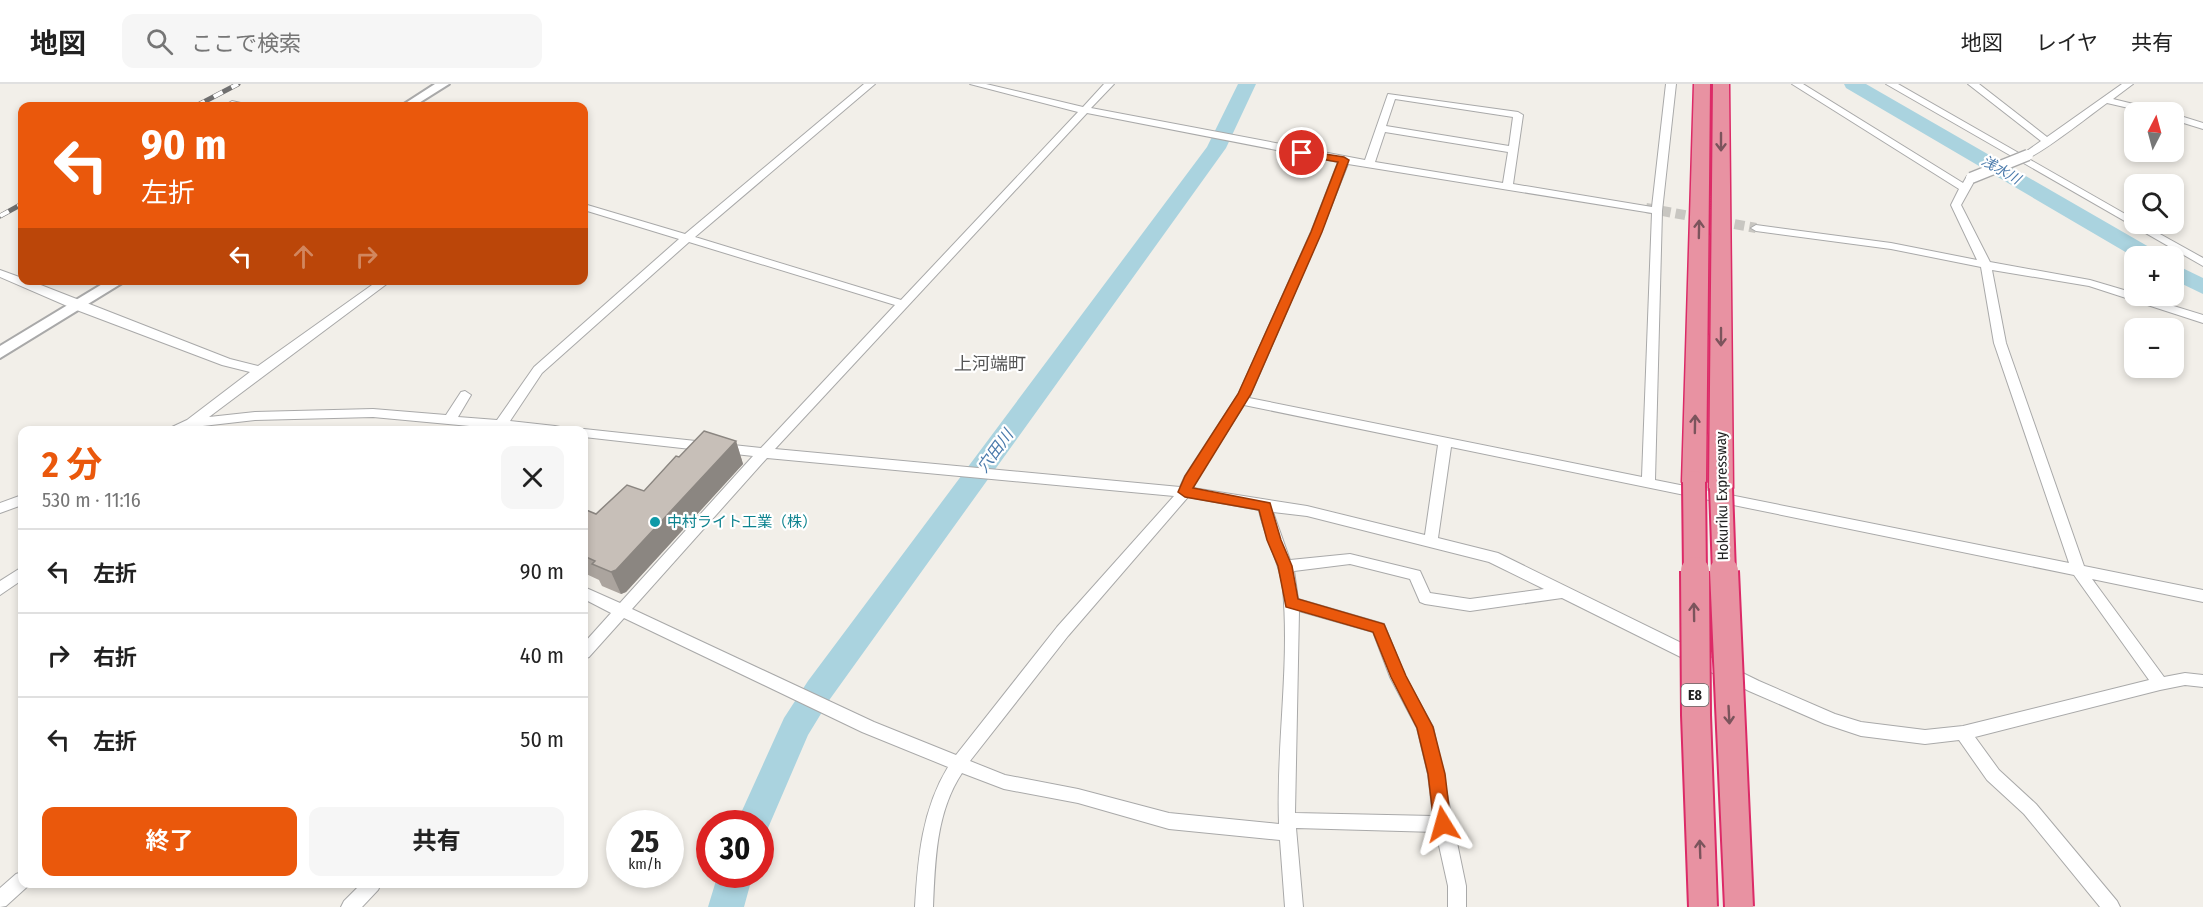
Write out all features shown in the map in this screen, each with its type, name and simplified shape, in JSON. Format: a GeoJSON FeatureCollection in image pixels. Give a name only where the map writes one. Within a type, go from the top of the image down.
{"type":"FeatureCollection","features":[{"type":"Feature","properties":{"kind":"highway","name":"Hokuriku Expressway"},"geometry":{"type":"LineString","coordinates":[[1702,84],[1694,482],[1696,714],[1703,907]]}},
{"type":"Feature","properties":{"kind":"highway","name":"Hokuriku Expressway"},"geometry":{"type":"LineString","coordinates":[[1721,84],[1721,488],[1728,705],[1739,907]]}},
{"type":"Feature","properties":{"kind":"street"},"geometry":{"type":"LineString","coordinates":[[413,102],[443,84]]}},
{"type":"Feature","properties":{"kind":"street"},"geometry":{"type":"LineString","coordinates":[[500,426],[538,370],[687,238],[870,84]]}},
{"type":"Feature","properties":{"kind":"street"},"geometry":{"type":"LineString","coordinates":[[975,84],[1085,110],[1261,145],[1369,165],[1657,211]]}},
{"type":"Feature","properties":{"kind":"street"},"geometry":{"type":"LineString","coordinates":[[588,649],[764,453],[1109,84]]}},
{"type":"Feature","properties":{"kind":"street"},"geometry":{"type":"LineString","coordinates":[[1648,484],[1657,211],[1671,84]]}},
{"type":"Feature","properties":{"kind":"street"},"geometry":{"type":"LineString","coordinates":[[1797,84],[1966,189]]}},
{"type":"Feature","properties":{"kind":"street"},"geometry":{"type":"LineString","coordinates":[[1891,84],[2203,263]]}},
{"type":"Feature","properties":{"kind":"street"},"geometry":{"type":"LineString","coordinates":[[1973,84],[2048,142]]}},
{"type":"Feature","properties":{"kind":"street"},"geometry":{"type":"LineString","coordinates":[[2128,84],[2028,154],[1971,178],[1956,205],[1986,266],[2000,343],[2078,570],[2160,684]]}},
{"type":"Feature","properties":{"kind":"street"},"geometry":{"type":"LineString","coordinates":[[1369,165],[1391,96],[1518,115],[1508,186]]}},
{"type":"Feature","properties":{"kind":"street"},"geometry":{"type":"LineString","coordinates":[[2107,100],[2124,104]]}},
{"type":"Feature","properties":{"kind":"street"},"geometry":{"type":"LineString","coordinates":[[2184,120],[2203,126]]}},
{"type":"Feature","properties":{"kind":"street"},"geometry":{"type":"LineString","coordinates":[[1381,129],[1513,150]]}},
{"type":"Feature","properties":{"kind":"street"},"geometry":{"type":"LineString","coordinates":[[924,907],[928,848],[937,806],[958,765],[1055,639],[1185,492],[1190,479],[1240,400],[1316,232],[1344,160]]}},
{"type":"Feature","properties":{"kind":"street"},"geometry":{"type":"LineString","coordinates":[[1641,207],[1657,211]]}},
{"type":"Feature","properties":{"kind":"street"},"geometry":{"type":"LineString","coordinates":[[588,208],[903,304]]}},
{"type":"Feature","properties":{"kind":"street"},"geometry":{"type":"LineString","coordinates":[[1755,228],[1891,246],[1986,266],[2090,283],[2203,319]]}},
{"type":"Feature","properties":{"kind":"street"},"geometry":{"type":"LineString","coordinates":[[0,273],[18,281]]}},
{"type":"Feature","properties":{"kind":"street"},"geometry":{"type":"LineString","coordinates":[[28,285],[226,362],[260,371]]}},
{"type":"Feature","properties":{"kind":"street"},"geometry":{"type":"LineString","coordinates":[[0,353],[112,285]]}},
{"type":"Feature","properties":{"kind":"street"},"geometry":{"type":"LineString","coordinates":[[186,426],[380,285]]}},
{"type":"Feature","properties":{"kind":"street"},"geometry":{"type":"LineString","coordinates":[[450,419],[465,395]]}},
{"type":"Feature","properties":{"kind":"street"},"geometry":{"type":"LineString","coordinates":[[1240,400],[2203,596]]}},
{"type":"Feature","properties":{"kind":"street"},"geometry":{"type":"LineString","coordinates":[[192,423],[255,416],[373,413],[450,419],[488,426]]}},
{"type":"Feature","properties":{"kind":"street"},"geometry":{"type":"LineString","coordinates":[[588,433],[764,453],[928,466],[1185,492],[1307,511],[1493,557],[1743,681],[1831,719],[1861,729],[1924,737],[1963,733],[2160,684],[2185,680],[2203,681]]}},
{"type":"Feature","properties":{"kind":"street"},"geometry":{"type":"LineString","coordinates":[[1431,542],[1445,441]]}},
{"type":"Feature","properties":{"kind":"street"},"geometry":{"type":"LineString","coordinates":[[0,508],[18,501]]}},
{"type":"Feature","properties":{"kind":"street"},"geometry":{"type":"LineString","coordinates":[[1265,506],[1274,540],[1285,566],[1291,603],[1288,827],[1294,907]]}},
{"type":"Feature","properties":{"kind":"street"},"geometry":{"type":"LineString","coordinates":[[1285,566],[1350,560],[1415,575],[1425,598],[1470,605],[1562,592]]}},
{"type":"Feature","properties":{"kind":"street"},"geometry":{"type":"LineString","coordinates":[[0,589],[18,576]]}},
{"type":"Feature","properties":{"kind":"street"},"geometry":{"type":"LineString","coordinates":[[588,594],[868,727],[1004,782],[1078,796],[1169,821],[1288,827],[1443,824]]}},
{"type":"Feature","properties":{"kind":"street"},"geometry":{"type":"LineString","coordinates":[[1291,603],[1379,628],[1398,677],[1425,727],[1457,886],[1457,907]]}},
{"type":"Feature","properties":{"kind":"street"},"geometry":{"type":"LineString","coordinates":[[1963,733],[1993,775],[2030,809],[2111,907]]}},
{"type":"Feature","properties":{"kind":"street"},"geometry":{"type":"LineString","coordinates":[[0,900],[18,884]]}},
{"type":"Feature","properties":{"kind":"street"},"geometry":{"type":"LineString","coordinates":[[350,907],[368,888]]}},
{"type":"Feature","properties":{"kind":"building"},"geometry":{"type":"Polygon","coordinates":[[[704,431],[736,441],[616,570],[611,572],[592,564],[595,561],[588,558],[588,511],[596,514],[627,485],[644,491],[676,456],[679,457],[704,431]]]}},
{"type":"Feature","properties":{"kind":"waterway","name":"穴田川"},"geometry":{"type":"LineString","coordinates":[[759,810],[795,728],[819,690],[1216,148],[1247,84]]}},
{"type":"Feature","properties":{"kind":"waterway","name":"浅水川"},"geometry":{"type":"LineString","coordinates":[[1853,84],[2131,246]]}},
{"type":"Feature","properties":{"kind":"waterway","name":"浅水川"},"geometry":{"type":"LineString","coordinates":[[2184,277],[2203,287]]}},
{"type":"Feature","properties":{"kind":"waterway","name":"穴田川"},"geometry":{"type":"LineString","coordinates":[[726,907],[732,888]]}},
{"type":"Feature","properties":{"kind":"tunnel"},"geometry":{"type":"LineString","coordinates":[[1646,208],[1756,228]]}},
{"type":"Feature","properties":{"kind":"railway"},"geometry":{"type":"LineString","coordinates":[[204,102],[238,84]]}},
{"type":"Feature","properties":{"kind":"railway"},"geometry":{"type":"LineString","coordinates":[[0,216],[18,206]]}},
{"type":"Feature","properties":{"kind":"place","name":"中村ライト工業（株）"},"geometry":{"type":"Point","coordinates":[655,522]}},
{"type":"Feature","properties":{"kind":"district","name":"上河端町"},"geometry":{"type":"Point","coordinates":[990,364]}},
{"type":"Feature","properties":{"kind":"route"},"geometry":{"type":"LineString","coordinates":[[1302,153],[1344,160],[1316,232],[1245,394],[1190,479],[1185,492],[1265,506],[1274,540],[1285,566],[1291,603],[1379,628],[1398,677],[1425,727],[1436,774],[1443,824]]}}]}
